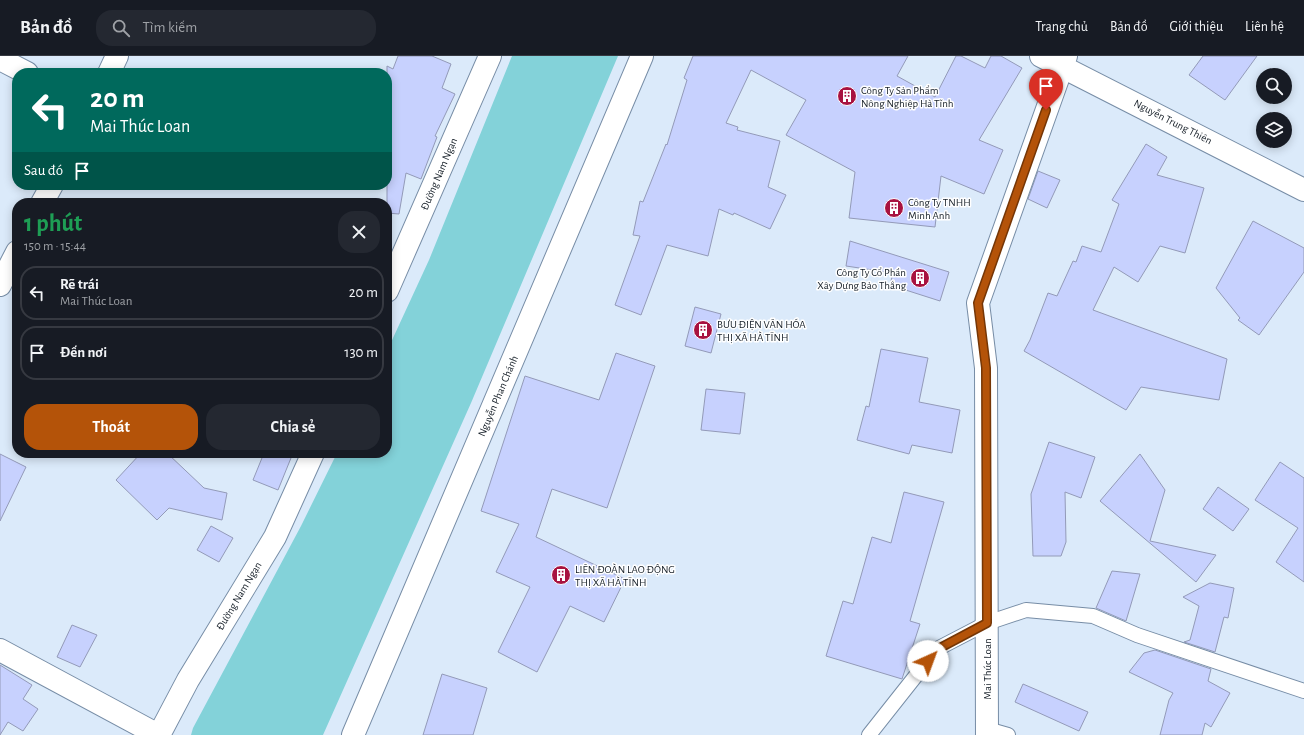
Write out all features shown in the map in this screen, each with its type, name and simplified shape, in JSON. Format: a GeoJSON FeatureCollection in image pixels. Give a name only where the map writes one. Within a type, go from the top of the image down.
{"type":"FeatureCollection","features":[{"type":"Feature","properties":{"kind":"street"},"geometry":{"type":"LineString","coordinates":[[111,68],[117,56]]}},
{"type":"Feature","properties":{"kind":"street","name":"Đường Nam Ngạn"},"geometry":{"type":"LineString","coordinates":[[392,280],[490,56]]}},
{"type":"Feature","properties":{"kind":"street","name":"Nguyễn Phan Chánh"},"geometry":{"type":"LineString","coordinates":[[353,735],[642,56]]}},
{"type":"Feature","properties":{"kind":"street","name":"Nguyễn Trung Thiên"},"geometry":{"type":"LineString","coordinates":[[1041,56],[1064,61],[1304,190]]}},
{"type":"Feature","properties":{"kind":"street"},"geometry":{"type":"LineString","coordinates":[[0,59],[17,68]]}},
{"type":"Feature","properties":{"kind":"street","name":"Mai Thúc Loan"},"geometry":{"type":"LineString","coordinates":[[987,732],[986,368],[978,303],[1064,61]]}},
{"type":"Feature","properties":{"kind":"street"},"geometry":{"type":"LineString","coordinates":[[0,286],[12,262]]}},
{"type":"Feature","properties":{"kind":"street","name":"Đường Nam Ngạn"},"geometry":{"type":"LineString","coordinates":[[158,735],[188,680],[275,537],[311,458]]}},
{"type":"Feature","properties":{"kind":"street"},"geometry":{"type":"LineString","coordinates":[[0,650],[158,735]]}},
{"type":"Feature","properties":{"kind":"lane"},"geometry":{"type":"LineString","coordinates":[[869,735],[938,649],[987,623],[1026,610],[1093,616],[1137,635],[1304,691]]}},
{"type":"Feature","properties":{"kind":"lane"},"geometry":{"type":"LineString","coordinates":[[987,732],[1008,735]]}},
{"type":"Feature","properties":{"kind":"shaded area"},"geometry":{"type":"Polygon","coordinates":[[[512,56],[618,56],[471,403],[323,735],[191,735],[193,728],[301,526],[335,458],[392,458],[392,340],[429,260],[512,56]]]}},
{"type":"Feature","properties":{"kind":"building"},"geometry":{"type":"Polygon","coordinates":[[[398,56],[432,56],[451,64],[442,88],[455,94],[435,136],[437,137],[421,179],[406,173],[399,214],[392,213],[392,198],[387,198],[387,190],[392,190],[393,69],[398,56]]]}},
{"type":"Feature","properties":{"kind":"building"},"geometry":{"type":"Polygon","coordinates":[[[693,56],[908,56],[897,76],[935,97],[956,56],[961,56],[985,68],[991,56],[1001,56],[1022,68],[979,140],[1003,150],[984,194],[941,176],[935,227],[849,218],[855,172],[786,135],[806,100],[751,70],[726,123],[738,127],[737,130],[780,141],[768,187],[786,195],[770,229],[734,213],[733,215],[719,209],[708,256],[667,245],[641,315],[615,305],[640,236],[633,235],[640,201],[643,202],[666,144],[667,145],[687,80],[684,78],[693,56]]]}},
{"type":"Feature","properties":{"kind":"building"},"geometry":{"type":"Polygon","coordinates":[[[1203,56],[1257,56],[1225,100],[1189,75],[1203,56]]]}},
{"type":"Feature","properties":{"kind":"building"},"geometry":{"type":"Polygon","coordinates":[[[1146,144],[1167,157],[1157,175],[1204,188],[1185,253],[1160,246],[1138,282],[1114,267],[1093,310],[1227,359],[1219,400],[1141,387],[1126,410],[1024,351],[1030,340],[1048,293],[1057,296],[1073,261],[1076,262],[1082,246],[1101,252],[1119,204],[1112,200],[1146,144]]]}},
{"type":"Feature","properties":{"kind":"building"},"geometry":{"type":"Polygon","coordinates":[[[1038,171],[1060,180],[1047,208],[1028,199],[1038,171]]]}},
{"type":"Feature","properties":{"kind":"building"},"geometry":{"type":"Polygon","coordinates":[[[1253,221],[1304,248],[1304,272],[1259,335],[1238,320],[1240,318],[1216,288],[1253,221]]]}},
{"type":"Feature","properties":{"kind":"building"},"geometry":{"type":"Polygon","coordinates":[[[850,241],[949,272],[940,301],[890,285],[893,273],[846,266],[850,241]]]}},
{"type":"Feature","properties":{"kind":"building","name":"BƯU ĐIỆN VĂN HÓA THỊ XÃ HÀ TĨNH"},"geometry":{"type":"Polygon","coordinates":[[[695,307],[721,314],[711,353],[685,346],[695,307]]]}},
{"type":"Feature","properties":{"kind":"building"},"geometry":{"type":"Polygon","coordinates":[[[881,349],[928,358],[919,402],[960,410],[952,453],[912,445],[909,454],[857,440],[866,406],[869,407],[881,349]]]}},
{"type":"Feature","properties":{"kind":"building"},"geometry":{"type":"Polygon","coordinates":[[[616,353],[655,366],[607,508],[552,489],[536,537],[625,579],[604,622],[570,606],[537,672],[498,652],[530,587],[496,572],[519,524],[481,511],[525,376],[599,400],[616,353]]]}},
{"type":"Feature","properties":{"kind":"building"},"geometry":{"type":"Polygon","coordinates":[[[706,389],[745,393],[740,434],[701,430],[706,389]]]}},
{"type":"Feature","properties":{"kind":"building"},"geometry":{"type":"Polygon","coordinates":[[[1049,442],[1095,457],[1081,498],[1065,492],[1066,542],[1061,556],[1033,556],[1031,494],[1049,442]]]}},
{"type":"Feature","properties":{"kind":"building"},"geometry":{"type":"Polygon","coordinates":[[[0,454],[26,467],[0,521],[0,454]]]}},
{"type":"Feature","properties":{"kind":"building"},"geometry":{"type":"Polygon","coordinates":[[[1140,454],[1165,490],[1150,541],[1216,555],[1196,582],[1100,501],[1140,454]]]}},
{"type":"Feature","properties":{"kind":"building"},"geometry":{"type":"Polygon","coordinates":[[[136,458],[172,458],[204,488],[227,493],[222,520],[169,508],[157,520],[116,480],[136,458]]]}},
{"type":"Feature","properties":{"kind":"building"},"geometry":{"type":"Polygon","coordinates":[[[262,458],[291,458],[278,490],[253,480],[262,458]]]}},
{"type":"Feature","properties":{"kind":"building"},"geometry":{"type":"Polygon","coordinates":[[[1280,462],[1304,478],[1304,582],[1276,562],[1298,528],[1255,500],[1280,462]]]}},
{"type":"Feature","properties":{"kind":"building"},"geometry":{"type":"Polygon","coordinates":[[[1218,487],[1249,509],[1233,531],[1203,509],[1218,487]]]}},
{"type":"Feature","properties":{"kind":"building"},"geometry":{"type":"Polygon","coordinates":[[[904,492],[944,502],[910,621],[920,624],[902,679],[826,656],[843,601],[853,604],[872,537],[891,543],[904,492]]]}},
{"type":"Feature","properties":{"kind":"building"},"geometry":{"type":"Polygon","coordinates":[[[211,526],[233,538],[219,562],[197,550],[211,526]]]}},
{"type":"Feature","properties":{"kind":"building"},"geometry":{"type":"Polygon","coordinates":[[[1112,571],[1140,574],[1126,621],[1096,608],[1112,571]]]}},
{"type":"Feature","properties":{"kind":"building"},"geometry":{"type":"Polygon","coordinates":[[[1210,583],[1234,588],[1228,618],[1224,617],[1215,652],[1184,642],[1190,640],[1199,606],[1183,597],[1210,583]]]}},
{"type":"Feature","properties":{"kind":"building"},"geometry":{"type":"Polygon","coordinates":[[[72,625],[97,635],[80,667],[57,657],[72,625]]]}},
{"type":"Feature","properties":{"kind":"building"},"geometry":{"type":"Polygon","coordinates":[[[1155,650],[1211,669],[1208,681],[1230,693],[1211,727],[1205,723],[1202,735],[1160,735],[1169,700],[1173,693],[1129,672],[1144,653],[1155,650]]]}},
{"type":"Feature","properties":{"kind":"building"},"geometry":{"type":"Polygon","coordinates":[[[0,665],[32,685],[23,699],[38,709],[23,731],[8,722],[0,735],[0,665]]]}},
{"type":"Feature","properties":{"kind":"building"},"geometry":{"type":"Polygon","coordinates":[[[442,674],[487,688],[473,735],[423,735],[442,674]]]}},
{"type":"Feature","properties":{"kind":"building"},"geometry":{"type":"Polygon","coordinates":[[[1023,684],[1088,712],[1079,731],[1015,702],[1023,684]]]}},
{"type":"Feature","properties":{"kind":"place","name":"Công Ty Sản Phẩm Nông Nghiệp Hà Tĩnh"},"geometry":{"type":"Point","coordinates":[847,96]}},
{"type":"Feature","properties":{"kind":"place","name":"Công Ty TNHH Minh Anh"},"geometry":{"type":"Point","coordinates":[894,208]}},
{"type":"Feature","properties":{"kind":"place","name":"Công Ty Cổ Phần Xây Dựng Bảo Thắng"},"geometry":{"type":"Point","coordinates":[920,278]}},
{"type":"Feature","properties":{"kind":"place","name":"BƯU ĐIỆN VĂN HÓA THỊ XÃ HÀ TĨNH"},"geometry":{"type":"Point","coordinates":[703,330]}},
{"type":"Feature","properties":{"kind":"place","name":"LIÊN ĐOÀN LAO ĐỘNG THỊ XÃ HÀ TĨNH"},"geometry":{"type":"Point","coordinates":[561,575]}},
{"type":"Feature","properties":{"kind":"route"},"geometry":{"type":"LineString","coordinates":[[928,661],[938,649],[987,623],[986,368],[978,303],[1046,110]]}}]}
